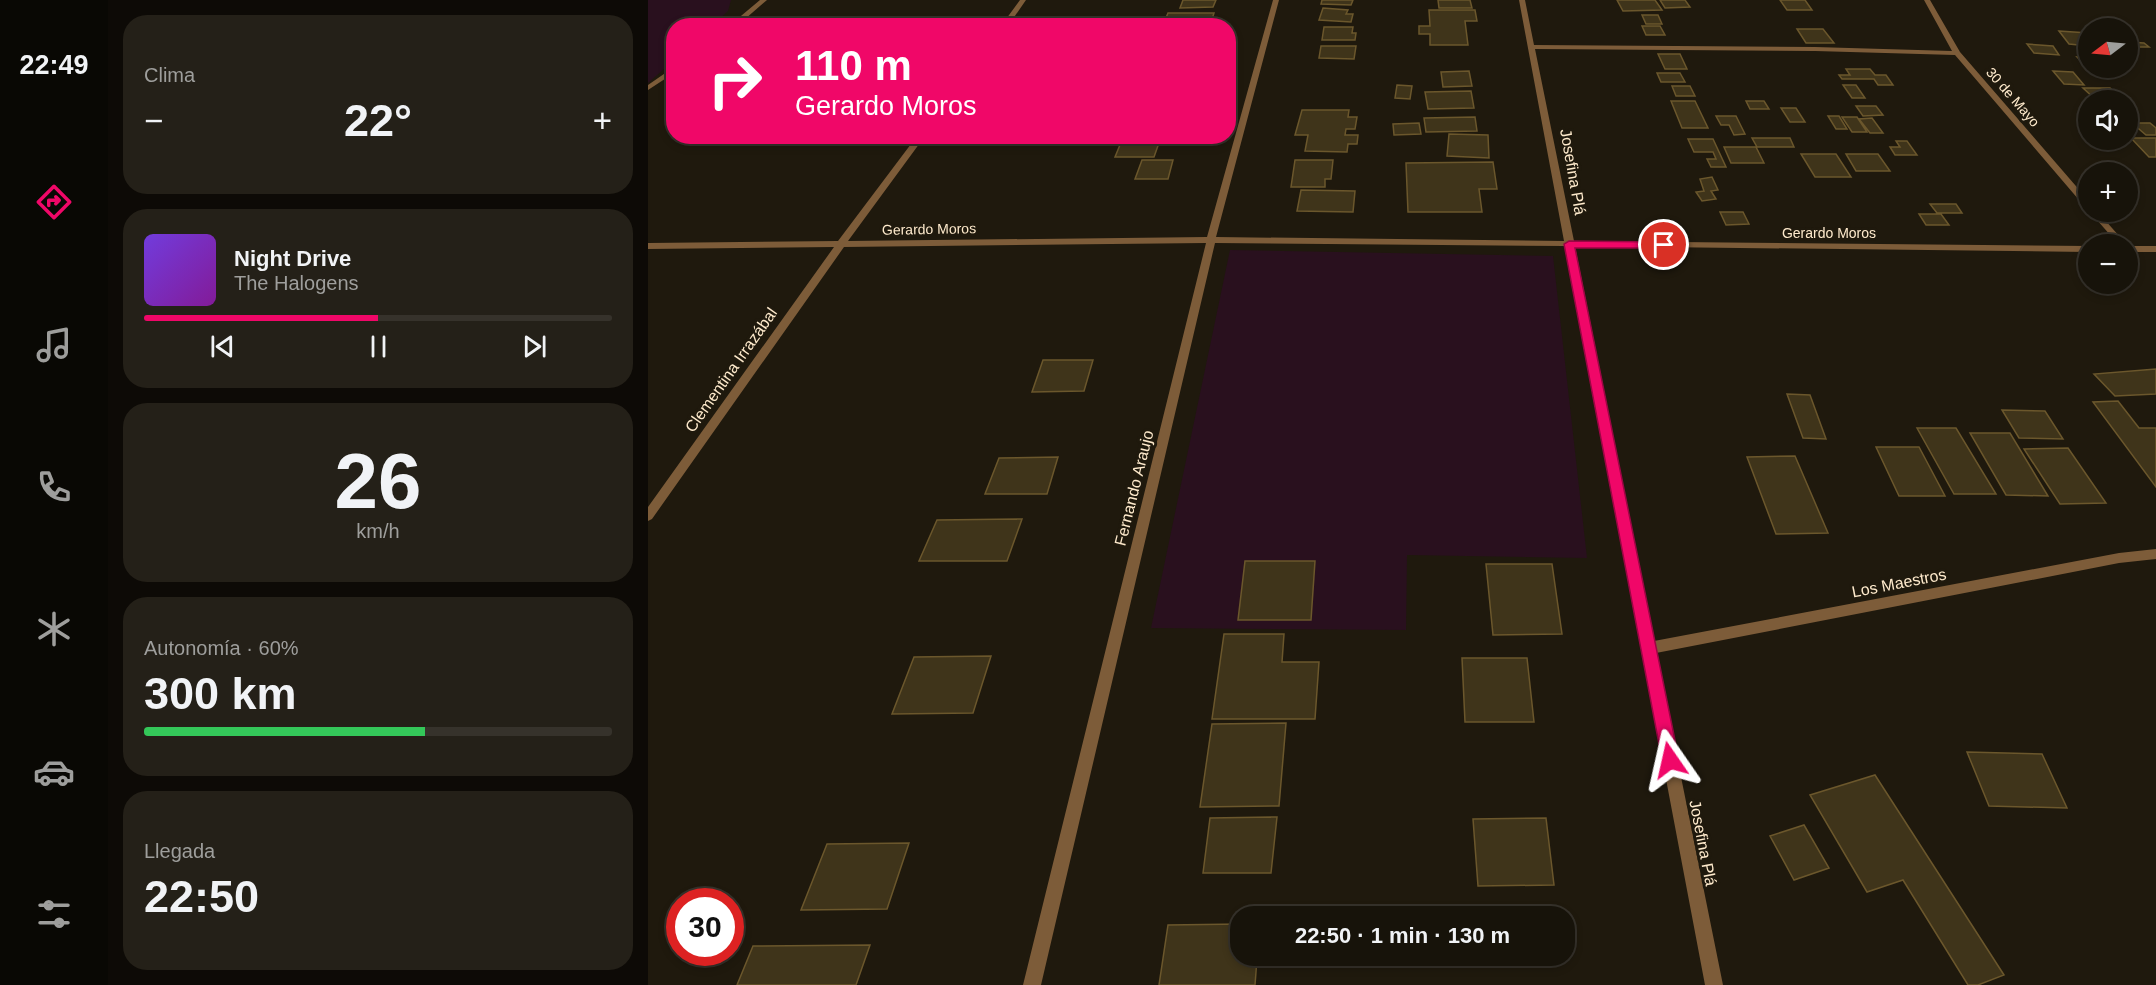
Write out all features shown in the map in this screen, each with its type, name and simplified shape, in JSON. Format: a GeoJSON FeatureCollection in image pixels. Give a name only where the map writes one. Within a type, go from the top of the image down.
{"type":"FeatureCollection","features":[{"type":"Feature","properties":{"kind":"street"},"geometry":{"type":"LineString","coordinates":[[742,18],[764,0]]}},
{"type":"Feature","properties":{"kind":"street"},"geometry":{"type":"LineString","coordinates":[[1010,18],[1023,0]]}},
{"type":"Feature","properties":{"kind":"street","name":"Fernando Araujo"},"geometry":{"type":"LineString","coordinates":[[1032,985],[1211,240],[1276,0]]}},
{"type":"Feature","properties":{"kind":"street","name":"Josefina Plá"},"geometry":{"type":"LineString","coordinates":[[1522,0],[1533,46],[1569,244],[1714,985]]}},
{"type":"Feature","properties":{"kind":"street","name":"30 de Mayo"},"geometry":{"type":"LineString","coordinates":[[1927,0],[1957,53],[2078,193]]}},
{"type":"Feature","properties":{"kind":"street"},"geometry":{"type":"LineString","coordinates":[[1533,46],[1957,53]]}},
{"type":"Feature","properties":{"kind":"street"},"geometry":{"type":"LineString","coordinates":[[648,88],[666,75]]}},
{"type":"Feature","properties":{"kind":"street","name":"Clementina Irrazábal"},"geometry":{"type":"LineString","coordinates":[[648,516],[841,244],[915,144]]}},
{"type":"Feature","properties":{"kind":"street"},"geometry":{"type":"LineString","coordinates":[[2103,222],[2113,234]]}},
{"type":"Feature","properties":{"kind":"street","name":"Gerardo Moros"},"geometry":{"type":"LineString","coordinates":[[648,246],[1211,240],[2078,249]]}},
{"type":"Feature","properties":{"kind":"street"},"geometry":{"type":"LineString","coordinates":[[2138,249],[2156,249]]}},
{"type":"Feature","properties":{"kind":"street","name":"Los Maestros"},"geometry":{"type":"LineString","coordinates":[[1648,648],[2119,558],[2156,554]]}},
{"type":"Feature","properties":{"kind":"shaded area"},"geometry":{"type":"Polygon","coordinates":[[[648,0],[731,0],[728,11],[720,18],[666,18],[666,67],[648,83],[648,0]]]}},
{"type":"Feature","properties":{"kind":"shaded area"},"geometry":{"type":"Polygon","coordinates":[[[1230,250],[1553,256],[1587,558],[1407,555],[1406,630],[1151,628],[1230,250]]]}},
{"type":"Feature","properties":{"kind":"building"},"geometry":{"type":"Polygon","coordinates":[[[1183,0],[1216,0],[1213,7],[1180,8],[1183,0]]]}},
{"type":"Feature","properties":{"kind":"building"},"geometry":{"type":"Polygon","coordinates":[[[1322,0],[1353,0],[1351,5],[1321,4],[1322,0]]]}},
{"type":"Feature","properties":{"kind":"building"},"geometry":{"type":"Polygon","coordinates":[[[1438,0],[1470,0],[1472,8],[1439,8],[1438,0]]]}},
{"type":"Feature","properties":{"kind":"building"},"geometry":{"type":"Polygon","coordinates":[[[1617,0],[1655,0],[1662,10],[1623,11],[1617,0]]]}},
{"type":"Feature","properties":{"kind":"building"},"geometry":{"type":"Polygon","coordinates":[[[1660,0],[1685,0],[1690,7],[1665,8],[1660,0]]]}},
{"type":"Feature","properties":{"kind":"building"},"geometry":{"type":"Polygon","coordinates":[[[1780,0],[1805,0],[1812,10],[1787,10],[1780,0]]]}},
{"type":"Feature","properties":{"kind":"building"},"geometry":{"type":"Polygon","coordinates":[[[1323,8],[1348,10],[1346,14],[1353,14],[1351,22],[1319,20],[1323,8]]]}},
{"type":"Feature","properties":{"kind":"building"},"geometry":{"type":"Polygon","coordinates":[[[1429,10],[1475,10],[1477,21],[1465,21],[1468,45],[1430,45],[1430,34],[1419,34],[1419,26],[1430,26],[1429,10]]]}},
{"type":"Feature","properties":{"kind":"building"},"geometry":{"type":"Polygon","coordinates":[[[1168,13],[1214,13],[1212,18],[1166,18],[1168,13]]]}},
{"type":"Feature","properties":{"kind":"building"},"geometry":{"type":"Polygon","coordinates":[[[1642,15],[1658,15],[1662,24],[1646,24],[1642,15]]]}},
{"type":"Feature","properties":{"kind":"building"},"geometry":{"type":"Polygon","coordinates":[[[1642,26],[1660,26],[1665,35],[1646,35],[1642,26]]]}},
{"type":"Feature","properties":{"kind":"building"},"geometry":{"type":"Polygon","coordinates":[[[1324,27],[1353,27],[1352,33],[1356,33],[1355,40],[1322,40],[1324,27]]]}},
{"type":"Feature","properties":{"kind":"building"},"geometry":{"type":"Polygon","coordinates":[[[1797,29],[1823,29],[1834,43],[1806,43],[1797,29]]]}},
{"type":"Feature","properties":{"kind":"building"},"geometry":{"type":"Polygon","coordinates":[[[2059,31],[2078,32],[2078,45],[2069,44],[2059,31]]]}},
{"type":"Feature","properties":{"kind":"building"},"geometry":{"type":"Polygon","coordinates":[[[2138,43],[2144,43],[2149,47],[2138,47],[2138,43]]]}},
{"type":"Feature","properties":{"kind":"building"},"geometry":{"type":"Polygon","coordinates":[[[2027,44],[2053,46],[2059,55],[2034,53],[2027,44]]]}},
{"type":"Feature","properties":{"kind":"building"},"geometry":{"type":"Polygon","coordinates":[[[1321,46],[1356,46],[1354,59],[1319,58],[1321,46]]]}},
{"type":"Feature","properties":{"kind":"building"},"geometry":{"type":"Polygon","coordinates":[[[1658,54],[1680,54],[1687,69],[1665,69],[1658,54]]]}},
{"type":"Feature","properties":{"kind":"building"},"geometry":{"type":"Polygon","coordinates":[[[1846,69],[1870,69],[1875,75],[1886,75],[1893,85],[1878,85],[1874,79],[1842,79],[1839,75],[1850,75],[1846,69]]]}},
{"type":"Feature","properties":{"kind":"building"},"geometry":{"type":"Polygon","coordinates":[[[1469,71],[1472,86],[1443,87],[1441,72],[1469,71]]]}},
{"type":"Feature","properties":{"kind":"building"},"geometry":{"type":"Polygon","coordinates":[[[2053,71],[2073,72],[2084,85],[2064,84],[2053,71]]]}},
{"type":"Feature","properties":{"kind":"building"},"geometry":{"type":"Polygon","coordinates":[[[1657,73],[1680,73],[1685,82],[1661,82],[1657,73]]]}},
{"type":"Feature","properties":{"kind":"building"},"geometry":{"type":"Polygon","coordinates":[[[1397,85],[1412,86],[1410,99],[1395,98],[1397,85]]]}},
{"type":"Feature","properties":{"kind":"building"},"geometry":{"type":"Polygon","coordinates":[[[1843,85],[1856,85],[1865,98],[1852,98],[1843,85]]]}},
{"type":"Feature","properties":{"kind":"building"},"geometry":{"type":"Polygon","coordinates":[[[1672,86],[1690,86],[1695,96],[1676,96],[1672,86]]]}},
{"type":"Feature","properties":{"kind":"building"},"geometry":{"type":"Polygon","coordinates":[[[2083,88],[2110,88],[2112,90],[2085,90],[2083,88]]]}},
{"type":"Feature","properties":{"kind":"building"},"geometry":{"type":"Polygon","coordinates":[[[1471,91],[1474,108],[1428,109],[1425,92],[1471,91]]]}},
{"type":"Feature","properties":{"kind":"building"},"geometry":{"type":"Polygon","coordinates":[[[1671,101],[1695,101],[1708,128],[1682,128],[1671,101]]]}},
{"type":"Feature","properties":{"kind":"building"},"geometry":{"type":"Polygon","coordinates":[[[1746,101],[1764,101],[1769,109],[1750,109],[1746,101]]]}},
{"type":"Feature","properties":{"kind":"building"},"geometry":{"type":"Polygon","coordinates":[[[1856,106],[1876,106],[1883,115],[1863,116],[1856,106]]]}},
{"type":"Feature","properties":{"kind":"building"},"geometry":{"type":"Polygon","coordinates":[[[1781,108],[1796,108],[1805,122],[1790,122],[1781,108]]]}},
{"type":"Feature","properties":{"kind":"building"},"geometry":{"type":"Polygon","coordinates":[[[1302,110],[1349,110],[1348,117],[1357,117],[1355,129],[1346,129],[1345,135],[1358,135],[1357,144],[1348,144],[1347,152],[1305,151],[1308,135],[1295,135],[1302,110]]]}},
{"type":"Feature","properties":{"kind":"building"},"geometry":{"type":"Polygon","coordinates":[[[1716,116],[1736,116],[1745,134],[1734,135],[1729,125],[1721,125],[1716,116]]]}},
{"type":"Feature","properties":{"kind":"building"},"geometry":{"type":"Polygon","coordinates":[[[1828,116],[1839,116],[1847,129],[1836,129],[1828,116]]]}},
{"type":"Feature","properties":{"kind":"building"},"geometry":{"type":"Polygon","coordinates":[[[1475,117],[1477,131],[1426,132],[1424,118],[1475,117]]]}},
{"type":"Feature","properties":{"kind":"building"},"geometry":{"type":"Polygon","coordinates":[[[1842,117],[1857,117],[1867,132],[1852,132],[1842,117]]]}},
{"type":"Feature","properties":{"kind":"building"},"geometry":{"type":"Polygon","coordinates":[[[1872,118],[1883,133],[1870,133],[1859,119],[1872,118]]]}},
{"type":"Feature","properties":{"kind":"building"},"geometry":{"type":"Polygon","coordinates":[[[1419,123],[1421,134],[1394,135],[1393,124],[1419,123]]]}},
{"type":"Feature","properties":{"kind":"building"},"geometry":{"type":"Polygon","coordinates":[[[2138,123],[2150,123],[2156,128],[2156,135],[2146,135],[2138,128],[2138,123]]]}},
{"type":"Feature","properties":{"kind":"building"},"geometry":{"type":"Polygon","coordinates":[[[1449,134],[1488,135],[1489,158],[1447,156],[1449,134]]]}},
{"type":"Feature","properties":{"kind":"building"},"geometry":{"type":"Polygon","coordinates":[[[1752,138],[1790,138],[1794,147],[1757,147],[1752,138]]]}},
{"type":"Feature","properties":{"kind":"building"},"geometry":{"type":"Polygon","coordinates":[[[2138,138],[2156,138],[2156,157],[2149,157],[2138,145],[2138,138]]]}},
{"type":"Feature","properties":{"kind":"building"},"geometry":{"type":"Polygon","coordinates":[[[1688,139],[1713,139],[1726,167],[1711,167],[1707,159],[1716,159],[1713,152],[1694,152],[1688,139]]]}},
{"type":"Feature","properties":{"kind":"building"},"geometry":{"type":"Polygon","coordinates":[[[1896,141],[1907,141],[1917,155],[1895,155],[1890,147],[1900,147],[1896,141]]]}},
{"type":"Feature","properties":{"kind":"building"},"geometry":{"type":"Polygon","coordinates":[[[1120,144],[1159,144],[1154,157],[1115,157],[1120,144]]]}},
{"type":"Feature","properties":{"kind":"building"},"geometry":{"type":"Polygon","coordinates":[[[1724,147],[1756,147],[1764,163],[1731,163],[1724,147]]]}},
{"type":"Feature","properties":{"kind":"building"},"geometry":{"type":"Polygon","coordinates":[[[1801,154],[1836,154],[1851,177],[1815,177],[1801,154]]]}},
{"type":"Feature","properties":{"kind":"building"},"geometry":{"type":"Polygon","coordinates":[[[1846,154],[1878,154],[1890,171],[1856,171],[1846,154]]]}},
{"type":"Feature","properties":{"kind":"building"},"geometry":{"type":"Polygon","coordinates":[[[1142,160],[1173,160],[1168,179],[1135,179],[1142,160]]]}},
{"type":"Feature","properties":{"kind":"building"},"geometry":{"type":"Polygon","coordinates":[[[1295,160],[1333,160],[1331,179],[1325,179],[1325,187],[1291,187],[1295,160]]]}},
{"type":"Feature","properties":{"kind":"building"},"geometry":{"type":"Polygon","coordinates":[[[1493,162],[1497,189],[1479,189],[1482,212],[1408,212],[1406,163],[1493,162]]]}},
{"type":"Feature","properties":{"kind":"building"},"geometry":{"type":"Polygon","coordinates":[[[1712,177],[1718,190],[1711,191],[1716,199],[1702,201],[1696,192],[1704,191],[1700,179],[1712,177]]]}},
{"type":"Feature","properties":{"kind":"building"},"geometry":{"type":"Polygon","coordinates":[[[1301,190],[1355,191],[1353,212],[1297,211],[1301,190]]]}},
{"type":"Feature","properties":{"kind":"building"},"geometry":{"type":"Polygon","coordinates":[[[1930,204],[1956,204],[1962,213],[1937,213],[1930,204]]]}},
{"type":"Feature","properties":{"kind":"building"},"geometry":{"type":"Polygon","coordinates":[[[1720,212],[1743,212],[1749,224],[1726,225],[1720,212]]]}},
{"type":"Feature","properties":{"kind":"building"},"geometry":{"type":"Polygon","coordinates":[[[1919,214],[1941,214],[1949,225],[1926,225],[1919,214]]]}},
{"type":"Feature","properties":{"kind":"building"},"geometry":{"type":"Polygon","coordinates":[[[1043,360],[1093,360],[1084,391],[1032,392],[1043,360]]]}},
{"type":"Feature","properties":{"kind":"building"},"geometry":{"type":"Polygon","coordinates":[[[2156,369],[2156,394],[2115,396],[2094,374],[2156,369]]]}},
{"type":"Feature","properties":{"kind":"building"},"geometry":{"type":"Polygon","coordinates":[[[1787,394],[1810,395],[1826,439],[1803,438],[1787,394]]]}},
{"type":"Feature","properties":{"kind":"building"},"geometry":{"type":"Polygon","coordinates":[[[2118,401],[2139,428],[2156,428],[2156,487],[2093,402],[2118,401]]]}},
{"type":"Feature","properties":{"kind":"building"},"geometry":{"type":"Polygon","coordinates":[[[2002,410],[2045,411],[2063,439],[2019,438],[2002,410]]]}},
{"type":"Feature","properties":{"kind":"building"},"geometry":{"type":"Polygon","coordinates":[[[1917,428],[1956,428],[1996,494],[1954,494],[1917,428]]]}},
{"type":"Feature","properties":{"kind":"building"},"geometry":{"type":"Polygon","coordinates":[[[1970,433],[2010,433],[2048,496],[2006,495],[1970,433]]]}},
{"type":"Feature","properties":{"kind":"building"},"geometry":{"type":"Polygon","coordinates":[[[1876,447],[1919,447],[1945,496],[1899,496],[1876,447]]]}},
{"type":"Feature","properties":{"kind":"building"},"geometry":{"type":"Polygon","coordinates":[[[2068,448],[2106,503],[2060,504],[2024,449],[2068,448]]]}},
{"type":"Feature","properties":{"kind":"building"},"geometry":{"type":"Polygon","coordinates":[[[1795,456],[1828,533],[1776,534],[1747,457],[1795,456]]]}},
{"type":"Feature","properties":{"kind":"building"},"geometry":{"type":"Polygon","coordinates":[[[1058,457],[1047,494],[985,494],[999,458],[1058,457]]]}},
{"type":"Feature","properties":{"kind":"building"},"geometry":{"type":"Polygon","coordinates":[[[1022,519],[1007,561],[919,561],[937,520],[1022,519]]]}},
{"type":"Feature","properties":{"kind":"building"},"geometry":{"type":"Polygon","coordinates":[[[1245,561],[1315,561],[1311,620],[1238,620],[1245,561]]]}},
{"type":"Feature","properties":{"kind":"building"},"geometry":{"type":"Polygon","coordinates":[[[1486,564],[1552,564],[1562,634],[1493,635],[1486,564]]]}},
{"type":"Feature","properties":{"kind":"building"},"geometry":{"type":"Polygon","coordinates":[[[1224,634],[1284,634],[1282,662],[1319,662],[1315,719],[1212,719],[1224,634]]]}},
{"type":"Feature","properties":{"kind":"building"},"geometry":{"type":"Polygon","coordinates":[[[991,656],[973,713],[892,714],[914,657],[991,656]]]}},
{"type":"Feature","properties":{"kind":"building"},"geometry":{"type":"Polygon","coordinates":[[[1462,658],[1527,658],[1534,722],[1465,722],[1462,658]]]}},
{"type":"Feature","properties":{"kind":"building"},"geometry":{"type":"Polygon","coordinates":[[[1286,723],[1279,806],[1200,807],[1212,724],[1286,723]]]}},
{"type":"Feature","properties":{"kind":"building"},"geometry":{"type":"Polygon","coordinates":[[[1967,752],[2042,754],[2067,808],[1989,806],[1967,752]]]}},
{"type":"Feature","properties":{"kind":"building"},"geometry":{"type":"Polygon","coordinates":[[[1875,775],[2004,975],[1978,985],[1968,985],[1903,880],[1867,892],[1810,795],[1875,775]]]}},
{"type":"Feature","properties":{"kind":"building"},"geometry":{"type":"Polygon","coordinates":[[[1277,817],[1271,873],[1203,873],[1210,818],[1277,817]]]}},
{"type":"Feature","properties":{"kind":"building"},"geometry":{"type":"Polygon","coordinates":[[[1546,818],[1554,885],[1478,886],[1473,819],[1546,818]]]}},
{"type":"Feature","properties":{"kind":"building"},"geometry":{"type":"Polygon","coordinates":[[[1804,825],[1829,868],[1794,880],[1770,836],[1804,825]]]}},
{"type":"Feature","properties":{"kind":"building"},"geometry":{"type":"Polygon","coordinates":[[[909,843],[887,909],[801,910],[827,844],[909,843]]]}},
{"type":"Feature","properties":{"kind":"building"},"geometry":{"type":"Polygon","coordinates":[[[1230,924],[1230,966],[1256,966],[1255,985],[1159,985],[1168,925],[1230,924]]]}},
{"type":"Feature","properties":{"kind":"building"},"geometry":{"type":"Polygon","coordinates":[[[870,945],[856,985],[737,985],[753,946],[870,945]]]}},
{"type":"Feature","properties":{"kind":"route"},"geometry":{"type":"LineString","coordinates":[[1664,245],[1569,244],[1670,760]]}}]}
